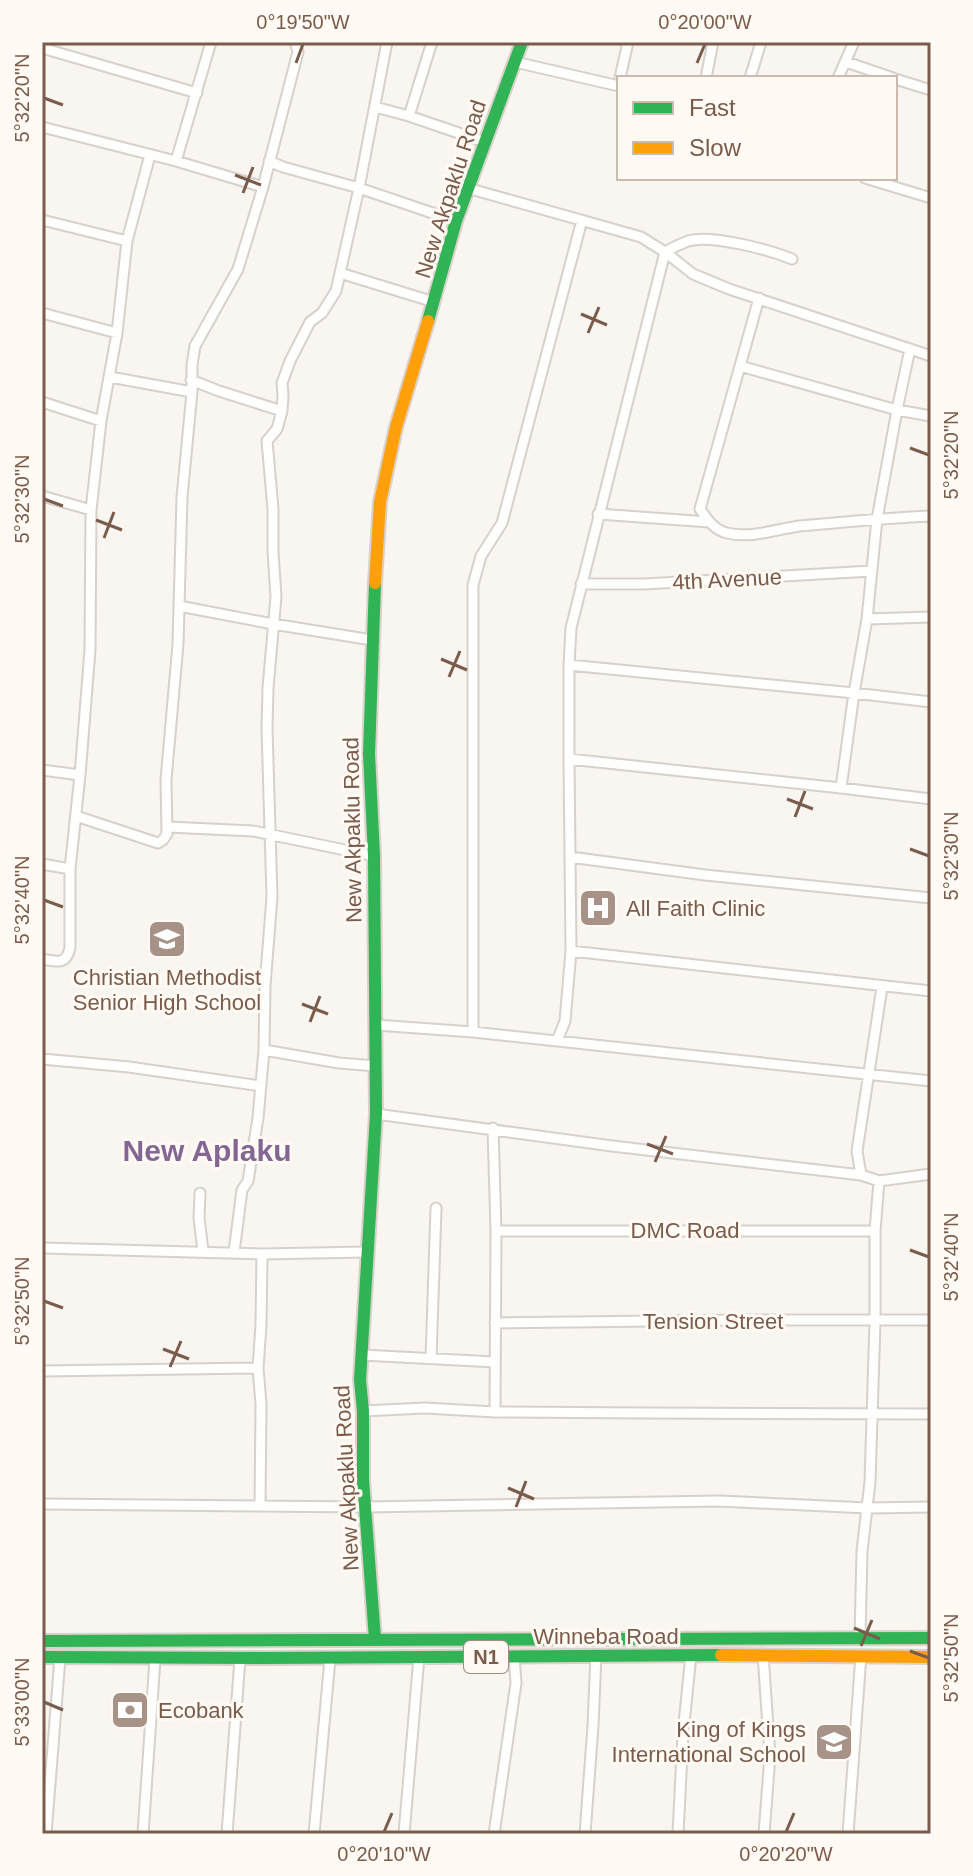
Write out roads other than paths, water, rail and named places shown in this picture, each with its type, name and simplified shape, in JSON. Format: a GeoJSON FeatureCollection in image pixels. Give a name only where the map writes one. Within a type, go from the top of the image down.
{"type":"FeatureCollection","features":[{"type":"Feature","properties":{"kind":"main road","name":"New Akpaklu Road"},"geometry":{"type":"LineString","coordinates":[[375,1639],[363,1480],[360,1380],[376,1114],[374,856],[369,786],[372,640],[380,502],[392,442],[456,221],[522,42]]}},
{"type":"Feature","properties":{"kind":"main road","name":"Winneba Road"},"geometry":{"type":"LineString","coordinates":[[42,1641],[931,1638]]}},
{"type":"Feature","properties":{"kind":"main road","name":"Winneba Road"},"geometry":{"type":"LineString","coordinates":[[42,1657],[931,1657]]}},
{"type":"Feature","properties":{"kind":"street"},"geometry":{"type":"LineString","coordinates":[[176,161],[211,42]]}},
{"type":"Feature","properties":{"kind":"street"},"geometry":{"type":"LineString","coordinates":[[76,816],[158,843],[167,834],[166,780],[176,676],[182,497],[195,346],[238,269],[298,52],[295,42]]}},
{"type":"Feature","properties":{"kind":"street"},"geometry":{"type":"LineString","coordinates":[[234,1252],[242,1190],[248,1181],[258,1118],[272,897],[267,728],[276,597],[267,441],[277,429],[282,411],[282,383],[290,361],[310,322],[322,313],[336,291],[387,42]]}},
{"type":"Feature","properties":{"kind":"street"},"geometry":{"type":"LineString","coordinates":[[409,116],[432,42]]}},
{"type":"Feature","properties":{"kind":"street"},"geometry":{"type":"LineString","coordinates":[[621,76],[628,42]]}},
{"type":"Feature","properties":{"kind":"street"},"geometry":{"type":"LineString","coordinates":[[706,76],[713,42]]}},
{"type":"Feature","properties":{"kind":"street"},"geometry":{"type":"LineString","coordinates":[[751,76],[761,42]]}},
{"type":"Feature","properties":{"kind":"street"},"geometry":{"type":"LineString","coordinates":[[839,76],[854,42]]}},
{"type":"Feature","properties":{"kind":"street"},"geometry":{"type":"LineString","coordinates":[[42,48],[197,93]]}},
{"type":"Feature","properties":{"kind":"street"},"geometry":{"type":"LineString","coordinates":[[515,62],[617,83]]}},
{"type":"Feature","properties":{"kind":"street"},"geometry":{"type":"LineString","coordinates":[[846,62],[888,76]]}},
{"type":"Feature","properties":{"kind":"street"},"geometry":{"type":"LineString","coordinates":[[897,79],[931,90]]}},
{"type":"Feature","properties":{"kind":"street"},"geometry":{"type":"LineString","coordinates":[[375,107],[485,142]]}},
{"type":"Feature","properties":{"kind":"street"},"geometry":{"type":"LineString","coordinates":[[42,127],[263,187]]}},
{"type":"Feature","properties":{"kind":"street"},"geometry":{"type":"LineString","coordinates":[[42,959],[61,961],[68,956],[70,947],[70,869],[90,650],[91,510],[127,241],[150,155]]}},
{"type":"Feature","properties":{"kind":"street"},"geometry":{"type":"LineString","coordinates":[[269,161],[456,221]]}},
{"type":"Feature","properties":{"kind":"street"},"geometry":{"type":"LineString","coordinates":[[872,180],[931,198]]}},
{"type":"Feature","properties":{"kind":"street"},"geometry":{"type":"LineString","coordinates":[[467,188],[641,237],[693,274],[729,289],[931,356]]}},
{"type":"Feature","properties":{"kind":"street"},"geometry":{"type":"LineString","coordinates":[[42,220],[127,241]]}},
{"type":"Feature","properties":{"kind":"street"},"geometry":{"type":"LineString","coordinates":[[473,1032],[473,585],[481,556],[502,523],[582,220]]}},
{"type":"Feature","properties":{"kind":"street"},"geometry":{"type":"LineString","coordinates":[[665,252],[699,239],[761,248],[792,259]]}},
{"type":"Feature","properties":{"kind":"street"},"geometry":{"type":"LineString","coordinates":[[557,1041],[565,1021],[571,951],[571,628],[665,252]]}},
{"type":"Feature","properties":{"kind":"street"},"geometry":{"type":"LineString","coordinates":[[340,273],[434,302]]}},
{"type":"Feature","properties":{"kind":"street"},"geometry":{"type":"LineString","coordinates":[[759,298],[700,509],[709,522],[723,533],[747,536],[796,527],[931,516]]}},
{"type":"Feature","properties":{"kind":"street"},"geometry":{"type":"LineString","coordinates":[[42,313],[117,333]]}},
{"type":"Feature","properties":{"kind":"street"},"geometry":{"type":"LineString","coordinates":[[841,788],[867,619],[877,519],[910,349]]}},
{"type":"Feature","properties":{"kind":"street"},"geometry":{"type":"LineString","coordinates":[[740,366],[897,410],[931,416]]}},
{"type":"Feature","properties":{"kind":"street"},"geometry":{"type":"LineString","coordinates":[[110,377],[192,392]]}},
{"type":"Feature","properties":{"kind":"street"},"geometry":{"type":"LineString","coordinates":[[191,380],[282,411]]}},
{"type":"Feature","properties":{"kind":"street"},"geometry":{"type":"LineString","coordinates":[[42,402],[101,421]]}},
{"type":"Feature","properties":{"kind":"street"},"geometry":{"type":"LineString","coordinates":[[42,494],[91,510]]}},
{"type":"Feature","properties":{"kind":"street"},"geometry":{"type":"LineString","coordinates":[[598,514],[709,522]]}},
{"type":"Feature","properties":{"kind":"street","name":"4th Avenue"},"geometry":{"type":"LineString","coordinates":[[581,584],[644,584],[872,571]]}},
{"type":"Feature","properties":{"kind":"street"},"geometry":{"type":"LineString","coordinates":[[179,606],[372,640]]}},
{"type":"Feature","properties":{"kind":"street"},"geometry":{"type":"LineString","coordinates":[[867,619],[931,617]]}},
{"type":"Feature","properties":{"kind":"street"},"geometry":{"type":"LineString","coordinates":[[569,665],[931,702]]}},
{"type":"Feature","properties":{"kind":"street"},"geometry":{"type":"LineString","coordinates":[[569,759],[931,799]]}},
{"type":"Feature","properties":{"kind":"street"},"geometry":{"type":"LineString","coordinates":[[42,770],[80,775]]}},
{"type":"Feature","properties":{"kind":"street"},"geometry":{"type":"LineString","coordinates":[[168,827],[253,831],[374,856]]}},
{"type":"Feature","properties":{"kind":"street"},"geometry":{"type":"LineString","coordinates":[[570,857],[705,875],[931,898]]}},
{"type":"Feature","properties":{"kind":"street"},"geometry":{"type":"LineString","coordinates":[[42,864],[70,869]]}},
{"type":"Feature","properties":{"kind":"street"},"geometry":{"type":"LineString","coordinates":[[571,951],[931,991]]}},
{"type":"Feature","properties":{"kind":"street"},"geometry":{"type":"LineString","coordinates":[[861,1175],[857,1151],[882,987]]}},
{"type":"Feature","properties":{"kind":"street"},"geometry":{"type":"LineString","coordinates":[[376,1025],[473,1032],[931,1081]]}},
{"type":"Feature","properties":{"kind":"street"},"geometry":{"type":"LineString","coordinates":[[264,1050],[376,1066]]}},
{"type":"Feature","properties":{"kind":"street"},"geometry":{"type":"LineString","coordinates":[[42,1059],[129,1067],[261,1086]]}},
{"type":"Feature","properties":{"kind":"street"},"geometry":{"type":"LineString","coordinates":[[376,1114],[861,1175],[879,1181],[931,1174]]}},
{"type":"Feature","properties":{"kind":"street"},"geometry":{"type":"LineString","coordinates":[[493,1128],[495,1412]]}},
{"type":"Feature","properties":{"kind":"street"},"geometry":{"type":"LineString","coordinates":[[860,1638],[862,1551],[870,1482],[875,1231],[879,1181]]}},
{"type":"Feature","properties":{"kind":"street"},"geometry":{"type":"LineString","coordinates":[[200,1193],[203,1251]]}},
{"type":"Feature","properties":{"kind":"street"},"geometry":{"type":"LineString","coordinates":[[431,1359],[436,1208]]}},
{"type":"Feature","properties":{"kind":"street","name":"DMC Road"},"geometry":{"type":"LineString","coordinates":[[496,1231],[875,1231]]}},
{"type":"Feature","properties":{"kind":"street"},"geometry":{"type":"LineString","coordinates":[[42,1248],[262,1254],[366,1252]]}},
{"type":"Feature","properties":{"kind":"street"},"geometry":{"type":"LineString","coordinates":[[260,1506],[261,1404],[258,1368],[262,1254]]}},
{"type":"Feature","properties":{"kind":"street","name":"Tension Street"},"geometry":{"type":"LineString","coordinates":[[495,1323],[931,1320]]}},
{"type":"Feature","properties":{"kind":"street"},"geometry":{"type":"LineString","coordinates":[[362,1355],[495,1362]]}},
{"type":"Feature","properties":{"kind":"street"},"geometry":{"type":"LineString","coordinates":[[42,1371],[258,1368]]}},
{"type":"Feature","properties":{"kind":"street"},"geometry":{"type":"LineString","coordinates":[[363,1411],[425,1408],[495,1412],[931,1414]]}},
{"type":"Feature","properties":{"kind":"street"},"geometry":{"type":"LineString","coordinates":[[42,1504],[366,1507],[719,1501],[867,1508],[931,1507]]}},
{"type":"Feature","properties":{"kind":"street"},"geometry":{"type":"LineString","coordinates":[[761,1639],[770,1756],[764,1834]]}},
{"type":"Feature","properties":{"kind":"street"},"geometry":{"type":"LineString","coordinates":[[585,1834],[596,1655]]}},
{"type":"Feature","properties":{"kind":"street"},"geometry":{"type":"LineString","coordinates":[[678,1834],[691,1655]]}},
{"type":"Feature","properties":{"kind":"street"},"geometry":{"type":"LineString","coordinates":[[848,1834],[861,1655]]}},
{"type":"Feature","properties":{"kind":"street"},"geometry":{"type":"LineString","coordinates":[[494,1834],[516,1683],[514,1656]]}},
{"type":"Feature","properties":{"kind":"street"},"geometry":{"type":"LineString","coordinates":[[404,1834],[419,1657]]}},
{"type":"Feature","properties":{"kind":"street"},"geometry":{"type":"LineString","coordinates":[[46,1834],[46,1772],[60,1658]]}},
{"type":"Feature","properties":{"kind":"street"},"geometry":{"type":"LineString","coordinates":[[143,1834],[155,1659]]}},
{"type":"Feature","properties":{"kind":"street"},"geometry":{"type":"LineString","coordinates":[[227,1834],[240,1659]]}},
{"type":"Feature","properties":{"kind":"street"},"geometry":{"type":"LineString","coordinates":[[314,1834],[330,1659]]}},
{"type":"Feature","properties":{"kind":"place","name":"All Faith Clinic"},"geometry":{"type":"Point","coordinates":[598,908]}},
{"type":"Feature","properties":{"kind":"place","name":"Christian Methodist Senior High School"},"geometry":{"type":"Point","coordinates":[167,939]}},
{"type":"Feature","properties":{"kind":"place","name":"Ecobank"},"geometry":{"type":"Point","coordinates":[130,1710]}},
{"type":"Feature","properties":{"kind":"place","name":"King of Kings International School"},"geometry":{"type":"Point","coordinates":[834,1742]}},
{"type":"Feature","properties":{"kind":"district","name":"New Aplaku"},"geometry":{"type":"Point","coordinates":[207,1151]}}]}
